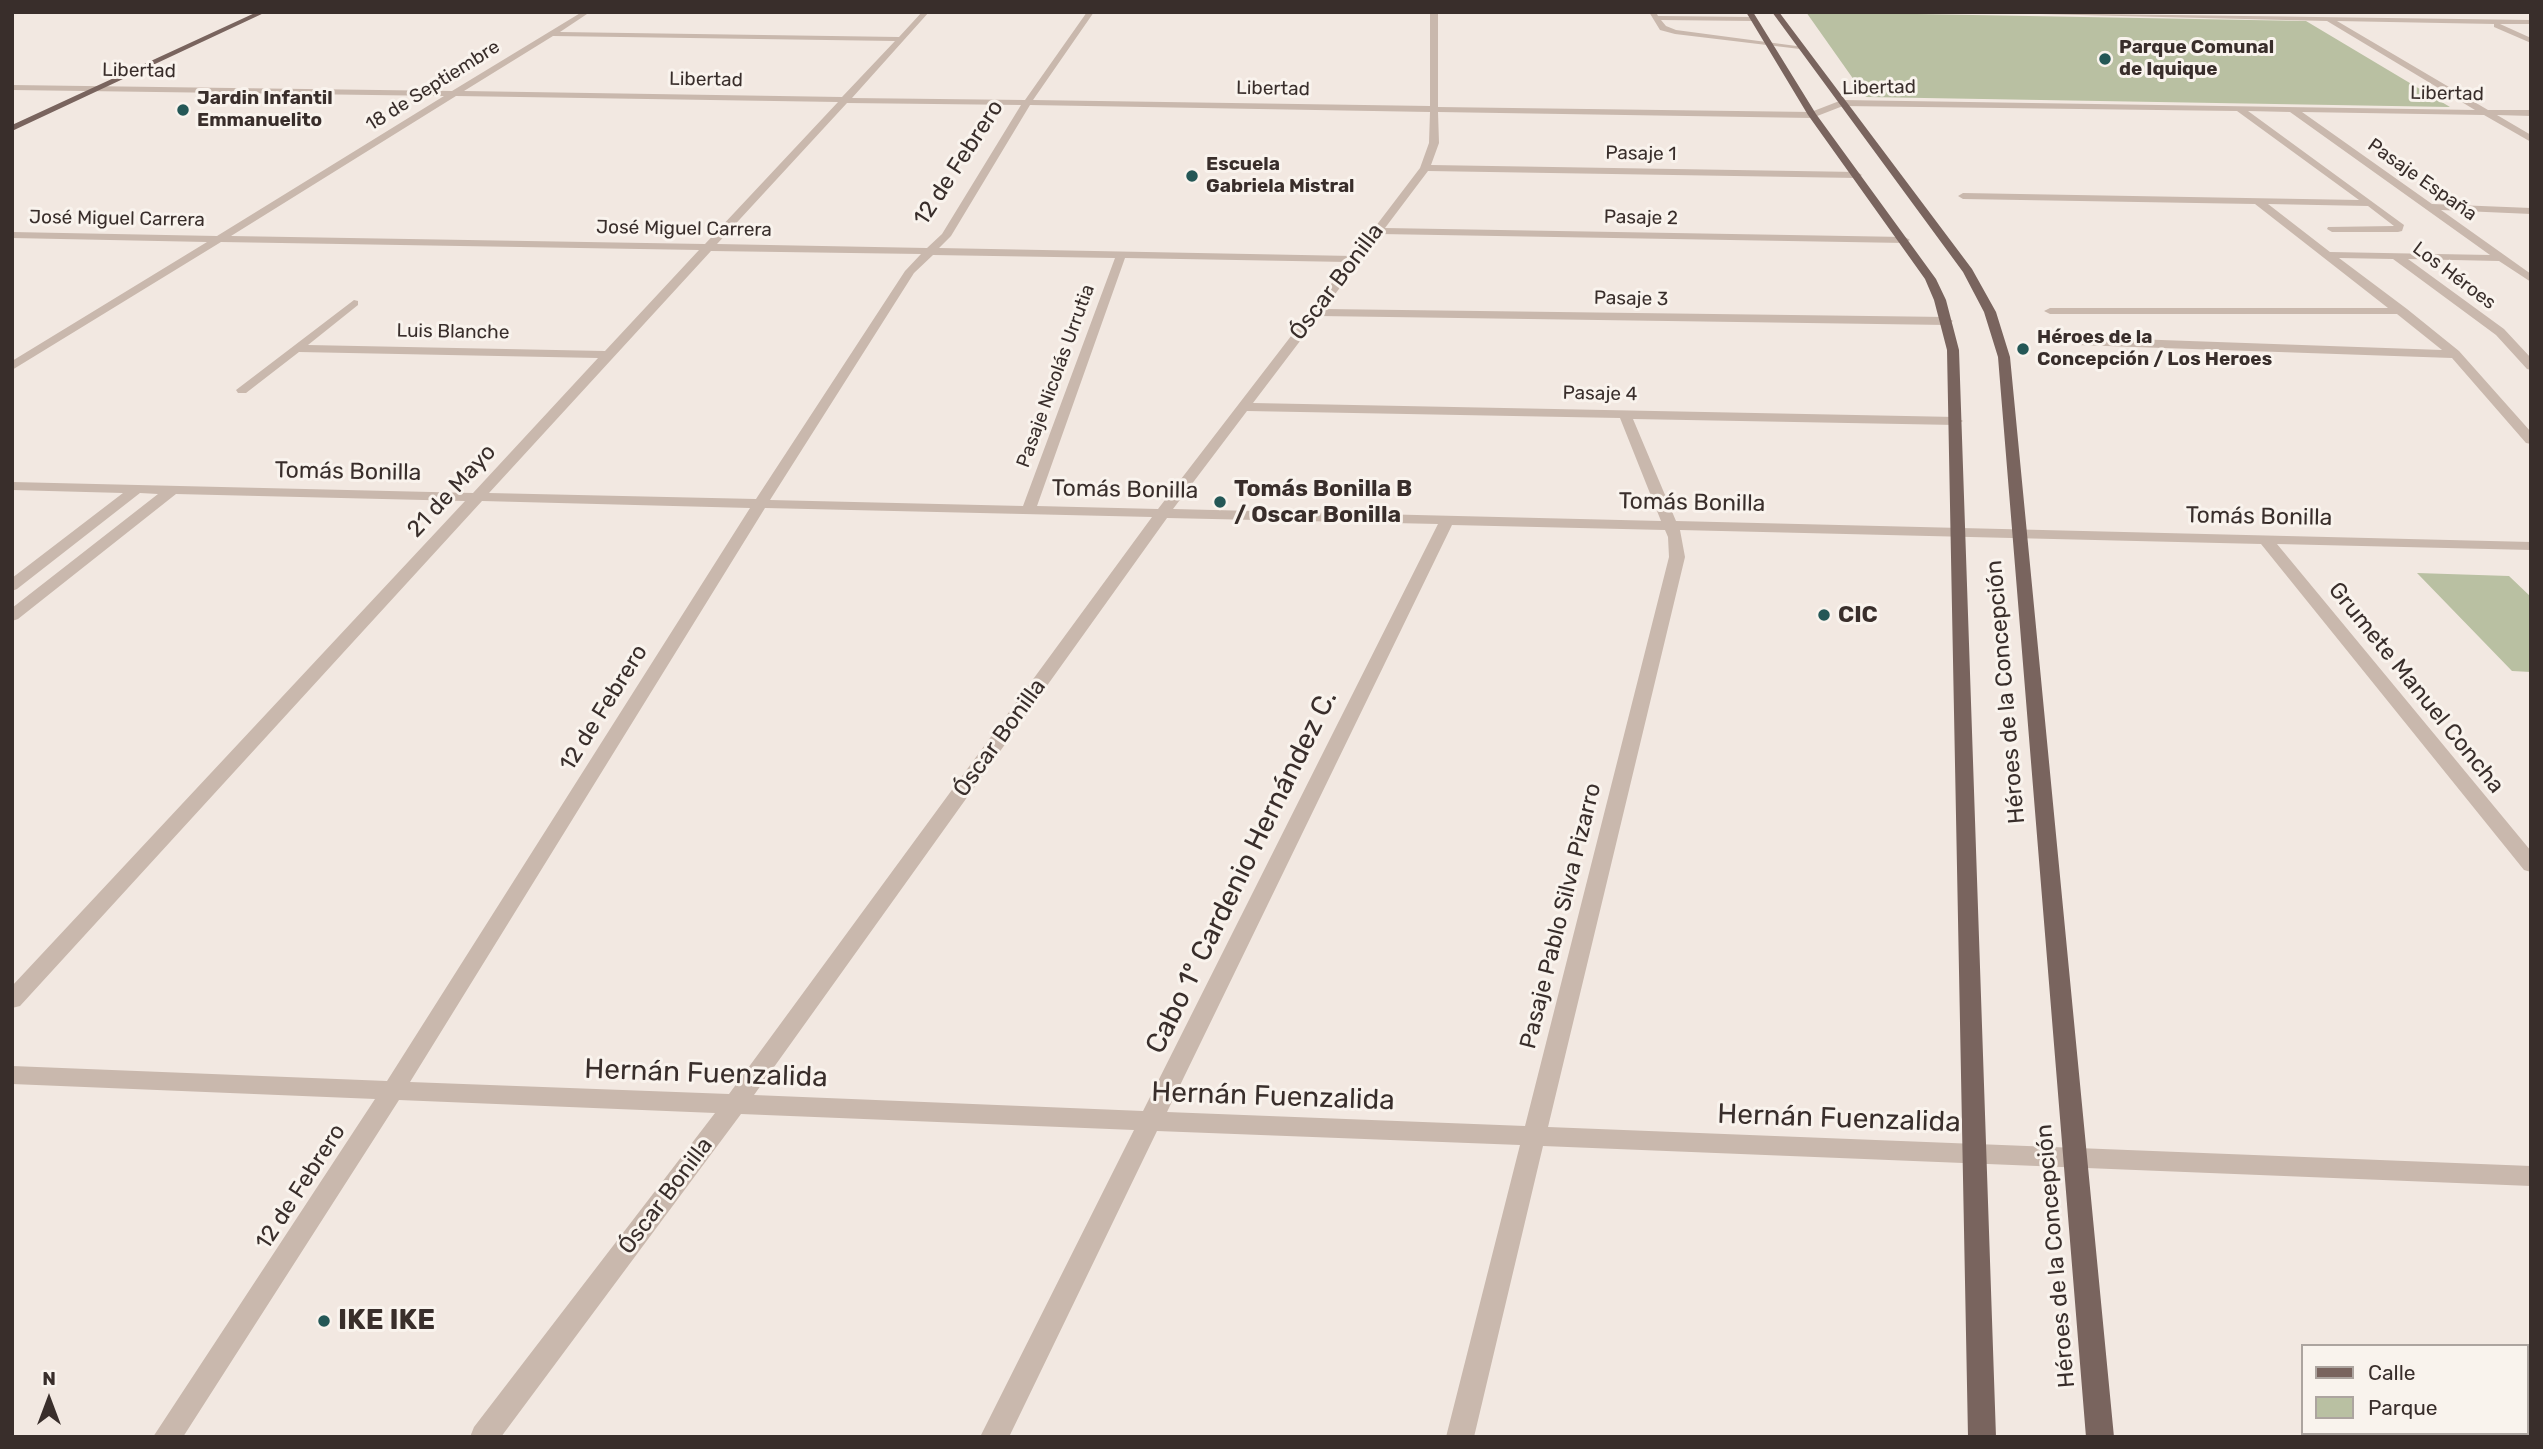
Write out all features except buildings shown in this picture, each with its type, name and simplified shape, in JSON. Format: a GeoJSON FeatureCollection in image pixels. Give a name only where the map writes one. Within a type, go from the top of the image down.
{"type":"FeatureCollection","features":[{"type":"Feature","properties":{"kind":"main road"},"geometry":{"type":"LineString","coordinates":[[12,128],[263,12]]}},
{"type":"Feature","properties":{"kind":"main road","name":"Héroes de la Concepción"},"geometry":{"type":"LineString","coordinates":[[1774,12],[1968,271],[1990,312],[2006,369],[2100,1437]]}},
{"type":"Feature","properties":{"kind":"main road","name":"Héroes de la Concepción"},"geometry":{"type":"LineString","coordinates":[[1750,16],[1812,115],[1905,240],[1930,279],[1947,321],[1953,350],[1982,1437]]}},
{"type":"Feature","properties":{"kind":"street","name":"18 de Septiembre"},"geometry":{"type":"LineString","coordinates":[[12,366],[587,12]]}},
{"type":"Feature","properties":{"kind":"street","name":"21 de Mayo"},"geometry":{"type":"LineString","coordinates":[[12,1000],[926,12]]}},
{"type":"Feature","properties":{"kind":"street","name":"12 de Febrero"},"geometry":{"type":"LineString","coordinates":[[167,1437],[393,1090],[760,504],[913,266],[946,236],[1027,103],[1091,12]]}},
{"type":"Feature","properties":{"kind":"street","name":"Óscar Bonilla"},"geometry":{"type":"LineString","coordinates":[[484,1437],[735,1104],[1162,514],[1425,169],[1434,143],[1434,12]]}},
{"type":"Feature","properties":{"kind":"street"},"geometry":{"type":"LineString","coordinates":[[1960,12],[2531,22]]}},
{"type":"Feature","properties":{"kind":"street"},"geometry":{"type":"LineString","coordinates":[[2317,12],[2531,139]]}},
{"type":"Feature","properties":{"kind":"street"},"geometry":{"type":"LineString","coordinates":[[2472,12],[2531,41]]}},
{"type":"Feature","properties":{"kind":"street"},"geometry":{"type":"LineString","coordinates":[[1654,15],[1663,28],[1668,30],[1800,47]]}},
{"type":"Feature","properties":{"kind":"street"},"geometry":{"type":"LineString","coordinates":[[1654,15],[1750,16]]}},
{"type":"Feature","properties":{"kind":"street"},"geometry":{"type":"LineString","coordinates":[[1702,15],[1716,37]]}},
{"type":"Feature","properties":{"kind":"street"},"geometry":{"type":"LineString","coordinates":[[551,34],[901,39]]}},
{"type":"Feature","properties":{"kind":"street","name":"Libertad"},"geometry":{"type":"LineString","coordinates":[[12,87],[1812,115],[1842,103],[2531,113]]}},
{"type":"Feature","properties":{"kind":"street"},"geometry":{"type":"LineString","coordinates":[[2239,109],[2399,225],[2398,229],[2332,229]]}},
{"type":"Feature","properties":{"kind":"street","name":"Pasaje España"},"geometry":{"type":"LineString","coordinates":[[2293,110],[2531,279]]}},
{"type":"Feature","properties":{"kind":"street","name":"Pasaje 1"},"geometry":{"type":"LineString","coordinates":[[1425,169],[1857,175]]}},
{"type":"Feature","properties":{"kind":"street"},"geometry":{"type":"LineString","coordinates":[[1963,196],[2370,203]]}},
{"type":"Feature","properties":{"kind":"street"},"geometry":{"type":"LineString","coordinates":[[2259,202],[2325,255],[2403,311],[2455,354],[2531,440]]}},
{"type":"Feature","properties":{"kind":"street"},"geometry":{"type":"LineString","coordinates":[[2430,207],[2531,211]]}},
{"type":"Feature","properties":{"kind":"street","name":"Pasaje 2"},"geometry":{"type":"LineString","coordinates":[[1377,231],[1905,240]]}},
{"type":"Feature","properties":{"kind":"street","name":"José Miguel Carrera"},"geometry":{"type":"LineString","coordinates":[[12,234],[1355,259]]}},
{"type":"Feature","properties":{"kind":"street","name":"Pasaje Nicolás Urrutia"},"geometry":{"type":"LineString","coordinates":[[1028,511],[1121,255]]}},
{"type":"Feature","properties":{"kind":"street"},"geometry":{"type":"LineString","coordinates":[[2325,255],[2396,256]]}},
{"type":"Feature","properties":{"kind":"street","name":"Los Héroes"},"geometry":{"type":"LineString","coordinates":[[2396,256],[2501,258]]}},
{"type":"Feature","properties":{"kind":"street","name":"Los Héroes"},"geometry":{"type":"LineString","coordinates":[[2396,256],[2500,332],[2531,366]]}},
{"type":"Feature","properties":{"kind":"street"},"geometry":{"type":"LineString","coordinates":[[242,390],[354,303]]}},
{"type":"Feature","properties":{"kind":"street"},"geometry":{"type":"LineString","coordinates":[[2050,311],[2403,311]]}},
{"type":"Feature","properties":{"kind":"street","name":"Pasaje 3"},"geometry":{"type":"LineString","coordinates":[[1314,312],[1947,321]]}},
{"type":"Feature","properties":{"kind":"street"},"geometry":{"type":"LineString","coordinates":[[2077,341],[2455,354]]}},
{"type":"Feature","properties":{"kind":"street","name":"Luis Blanche"},"geometry":{"type":"LineString","coordinates":[[296,348],[608,355]]}},
{"type":"Feature","properties":{"kind":"street","name":"Pasaje 4"},"geometry":{"type":"LineString","coordinates":[[1242,407],[1956,421]]}},
{"type":"Feature","properties":{"kind":"street","name":"Pasaje Pablo Silva Pizarro"},"geometry":{"type":"LineString","coordinates":[[1460,1437],[1677,557],[1677,543],[1671,526],[1625,414]]}},
{"type":"Feature","properties":{"kind":"street","name":"Tomás Bonilla"},"geometry":{"type":"LineString","coordinates":[[12,486],[2531,546]]}},
{"type":"Feature","properties":{"kind":"street"},"geometry":{"type":"LineString","coordinates":[[12,586],[137,489]]}},
{"type":"Feature","properties":{"kind":"street"},"geometry":{"type":"LineString","coordinates":[[12,616],[172,490]]}},
{"type":"Feature","properties":{"kind":"street","name":"Cabo 1º Cardenio Hernández C."},"geometry":{"type":"LineString","coordinates":[[994,1437],[1447,520]]}},
{"type":"Feature","properties":{"kind":"street","name":"Grumete Manuel Concha"},"geometry":{"type":"LineString","coordinates":[[2266,540],[2531,865]]}},
{"type":"Feature","properties":{"kind":"street","name":"Hernán Fuenzalida"},"geometry":{"type":"LineString","coordinates":[[12,1075],[2530,1177]]}},
{"type":"Feature","properties":{"kind":"green space","name":"Parque Comunal de Iquique"},"geometry":{"type":"Polygon","coordinates":[[[1806,12],[2306,21],[2450,107],[1866,97],[1806,12]]]}},
{"type":"Feature","properties":{"kind":"green space"},"geometry":{"type":"Polygon","coordinates":[[[2417,573],[2509,576],[2531,597],[2531,672],[2512,671],[2417,573]]]}},
{"type":"Feature","properties":{"kind":"place","name":"Parque Comunal de Iquique"},"geometry":{"type":"Point","coordinates":[2105,59]}},
{"type":"Feature","properties":{"kind":"place","name":"Jardin Infantil Emmanuelito"},"geometry":{"type":"Point","coordinates":[183,110]}},
{"type":"Feature","properties":{"kind":"place","name":"Escuela Gabriela Mistral"},"geometry":{"type":"Point","coordinates":[1192,176]}},
{"type":"Feature","properties":{"kind":"place","name":"Héroes de la Concepción / Los Heroes"},"geometry":{"type":"Point","coordinates":[2023,349]}},
{"type":"Feature","properties":{"kind":"place","name":"Tomás Bonilla B / Oscar Bonilla"},"geometry":{"type":"Point","coordinates":[1220,502]}},
{"type":"Feature","properties":{"kind":"place","name":"CIC"},"geometry":{"type":"Point","coordinates":[1824,615]}},
{"type":"Feature","properties":{"kind":"place","name":"IKE IKE"},"geometry":{"type":"Point","coordinates":[324,1321]}}]}
